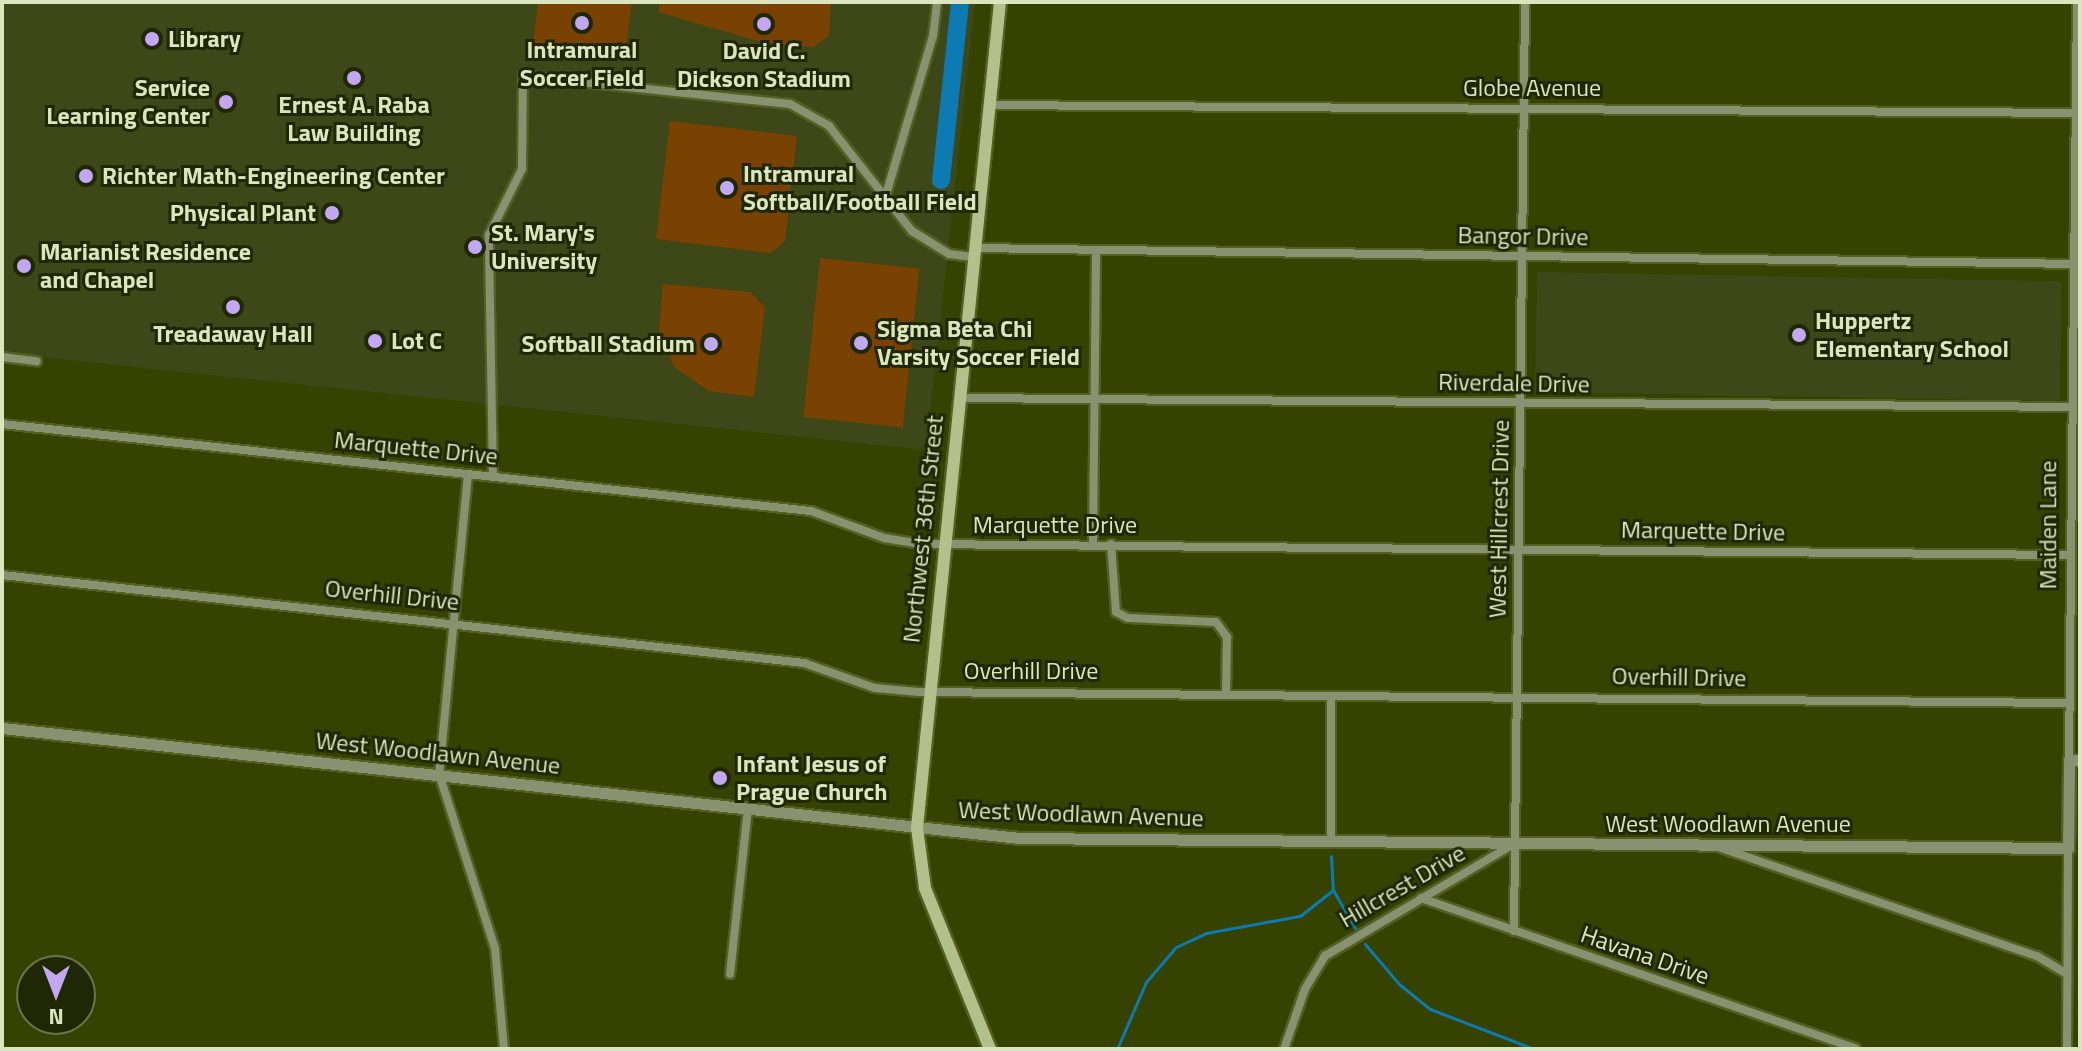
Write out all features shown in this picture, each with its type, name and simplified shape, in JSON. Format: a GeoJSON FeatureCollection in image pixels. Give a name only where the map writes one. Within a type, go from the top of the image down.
{"type":"FeatureCollection","features":[{"type":"Feature","properties":{"kind":"main road","name":"Northwest 36th Street"},"geometry":{"type":"LineString","coordinates":[[990,1049],[925,886],[917,828],[1000,2]]}},
{"type":"Feature","properties":{"kind":"street"},"geometry":{"type":"LineString","coordinates":[[885,198],[933,36],[937,2]]}},
{"type":"Feature","properties":{"kind":"street","name":"West Hillcrest Drive"},"geometry":{"type":"LineString","coordinates":[[1514,844],[1525,2]]}},
{"type":"Feature","properties":{"kind":"street","name":"Maiden Lane"},"geometry":{"type":"LineString","coordinates":[[2067,1049],[2068,848],[2075,760],[2068,703],[2075,613],[2069,555],[2070,407],[2076,319],[2073,264],[2077,169],[2077,2]]}},
{"type":"Feature","properties":{"kind":"street","name":"Bangor Drive"},"geometry":{"type":"LineString","coordinates":[[493,476],[489,235],[522,169],[523,76],[790,104],[829,126],[885,198],[930,246],[973,252],[1096,250],[2073,264]]}},
{"type":"Feature","properties":{"kind":"street","name":"Globe Avenue"},"geometry":{"type":"LineString","coordinates":[[989,105],[2075,113]]}},
{"type":"Feature","properties":{"kind":"street"},"geometry":{"type":"LineString","coordinates":[[1093,544],[1096,250]]}},
{"type":"Feature","properties":{"kind":"street"},"geometry":{"type":"LineString","coordinates":[[2,357],[37,361]]}},
{"type":"Feature","properties":{"kind":"street","name":"Riverdale Drive"},"geometry":{"type":"LineString","coordinates":[[958,398],[2070,407]]}},
{"type":"Feature","properties":{"kind":"street","name":"Marquette Drive"},"geometry":{"type":"LineString","coordinates":[[2,424],[811,511],[884,538],[945,545],[1111,544],[2069,555]]}},
{"type":"Feature","properties":{"kind":"street"},"geometry":{"type":"LineString","coordinates":[[2070,466],[2080,466]]}},
{"type":"Feature","properties":{"kind":"street"},"geometry":{"type":"LineString","coordinates":[[468,474],[439,774],[495,948],[504,1049]]}},
{"type":"Feature","properties":{"kind":"street"},"geometry":{"type":"LineString","coordinates":[[1111,544],[1111,600],[1116,612],[1128,618],[1216,622],[1227,637],[1226,694]]}},
{"type":"Feature","properties":{"kind":"street","name":"Overhill Drive"},"geometry":{"type":"LineString","coordinates":[[2,575],[804,663],[875,688],[929,692],[2068,703]]}},
{"type":"Feature","properties":{"kind":"street"},"geometry":{"type":"LineString","coordinates":[[1331,696],[1331,842]]}},
{"type":"Feature","properties":{"kind":"street","name":"West Woodlawn Avenue"},"geometry":{"type":"LineString","coordinates":[[2,728],[1020,838],[2068,848]]}},
{"type":"Feature","properties":{"kind":"street"},"geometry":{"type":"LineString","coordinates":[[730,974],[748,809]]}},
{"type":"Feature","properties":{"kind":"street"},"geometry":{"type":"LineString","coordinates":[[1514,844],[1514,931]]}},
{"type":"Feature","properties":{"kind":"street","name":"Hillcrest Drive"},"geometry":{"type":"LineString","coordinates":[[1284,1049],[1316,965],[1421,898],[1514,844]]}},
{"type":"Feature","properties":{"kind":"street"},"geometry":{"type":"LineString","coordinates":[[1717,846],[2037,956],[2067,974]]}},
{"type":"Feature","properties":{"kind":"street","name":"Havana Drive"},"geometry":{"type":"LineString","coordinates":[[1421,898],[1856,1049]]}},
{"type":"Feature","properties":{"kind":"street"},"geometry":{"type":"LineString","coordinates":[[2069,907],[2080,907]]}},
{"type":"Feature","properties":{"kind":"shaded area","name":"St. Mary's University"},"geometry":{"type":"Polygon","coordinates":[[[2,2],[975,2],[926,450],[2,353],[2,2]]]}},
{"type":"Feature","properties":{"kind":"shaded area","name":"Intramural Soccer Field"},"geometry":{"type":"Polygon","coordinates":[[[538,2],[632,2],[625,55],[533,44],[538,2]]]}},
{"type":"Feature","properties":{"kind":"shaded area","name":"David C. Dickson Stadium"},"geometry":{"type":"Polygon","coordinates":[[[660,2],[831,2],[829,36],[813,47],[761,42],[658,12],[660,2]]]}},
{"type":"Feature","properties":{"kind":"shaded area","name":"Intramural Softball/Football Field"},"geometry":{"type":"Polygon","coordinates":[[[670,121],[797,136],[785,241],[771,253],[656,239],[670,121]]]}},
{"type":"Feature","properties":{"kind":"shaded area","name":"Sigma Beta Chi Varsity Soccer Field"},"geometry":{"type":"Polygon","coordinates":[[[820,258],[919,268],[903,428],[803,417],[820,258]]]}},
{"type":"Feature","properties":{"kind":"shaded area","name":"Huppertz Elementary School"},"geometry":{"type":"Polygon","coordinates":[[[1537,272],[2062,281],[2060,401],[1535,392],[1537,272]]]}},
{"type":"Feature","properties":{"kind":"shaded area","name":"Softball Stadium"},"geometry":{"type":"Polygon","coordinates":[[[663,284],[750,292],[765,307],[754,397],[709,391],[674,367],[659,329],[663,284]]]}},
{"type":"Feature","properties":{"kind":"waterway"},"geometry":{"type":"LineString","coordinates":[[941,180],[960,2]]}},
{"type":"Feature","properties":{"kind":"waterway"},"geometry":{"type":"LineString","coordinates":[[1331,856],[1333,890],[1355,928]]}},
{"type":"Feature","properties":{"kind":"waterway"},"geometry":{"type":"LineString","coordinates":[[1117,1049],[1146,982],[1176,947],[1206,933],[1300,916],[1333,890]]}},
{"type":"Feature","properties":{"kind":"waterway"},"geometry":{"type":"LineString","coordinates":[[1365,944],[1399,984],[1430,1009],[1534,1049]]}},
{"type":"Feature","properties":{"kind":"place","name":"Intramural Soccer Field"},"geometry":{"type":"Point","coordinates":[582,23]}},
{"type":"Feature","properties":{"kind":"place","name":"David C. Dickson Stadium"},"geometry":{"type":"Point","coordinates":[764,24]}},
{"type":"Feature","properties":{"kind":"place","name":"Library"},"geometry":{"type":"Point","coordinates":[152,39]}},
{"type":"Feature","properties":{"kind":"place","name":"Ernest A. Raba Law Building"},"geometry":{"type":"Point","coordinates":[354,78]}},
{"type":"Feature","properties":{"kind":"place","name":"Service Learning Center"},"geometry":{"type":"Point","coordinates":[226,102]}},
{"type":"Feature","properties":{"kind":"place","name":"Richter Math-Engineering Center"},"geometry":{"type":"Point","coordinates":[86,176]}},
{"type":"Feature","properties":{"kind":"place","name":"Intramural Softball/Football Field"},"geometry":{"type":"Point","coordinates":[727,188]}},
{"type":"Feature","properties":{"kind":"place","name":"Physical Plant"},"geometry":{"type":"Point","coordinates":[332,213]}},
{"type":"Feature","properties":{"kind":"place","name":"St. Mary's University"},"geometry":{"type":"Point","coordinates":[475,247]}},
{"type":"Feature","properties":{"kind":"place","name":"Marianist Residence and Chapel"},"geometry":{"type":"Point","coordinates":[24,266]}},
{"type":"Feature","properties":{"kind":"place","name":"Treadaway Hall"},"geometry":{"type":"Point","coordinates":[233,307]}},
{"type":"Feature","properties":{"kind":"place","name":"Huppertz Elementary School"},"geometry":{"type":"Point","coordinates":[1799,335]}},
{"type":"Feature","properties":{"kind":"place","name":"Lot C"},"geometry":{"type":"Point","coordinates":[375,341]}},
{"type":"Feature","properties":{"kind":"place","name":"Sigma Beta Chi Varsity Soccer Field"},"geometry":{"type":"Point","coordinates":[861,343]}},
{"type":"Feature","properties":{"kind":"place","name":"Softball Stadium"},"geometry":{"type":"Point","coordinates":[711,344]}},
{"type":"Feature","properties":{"kind":"place","name":"Infant Jesus of Prague Church"},"geometry":{"type":"Point","coordinates":[720,778]}}]}
